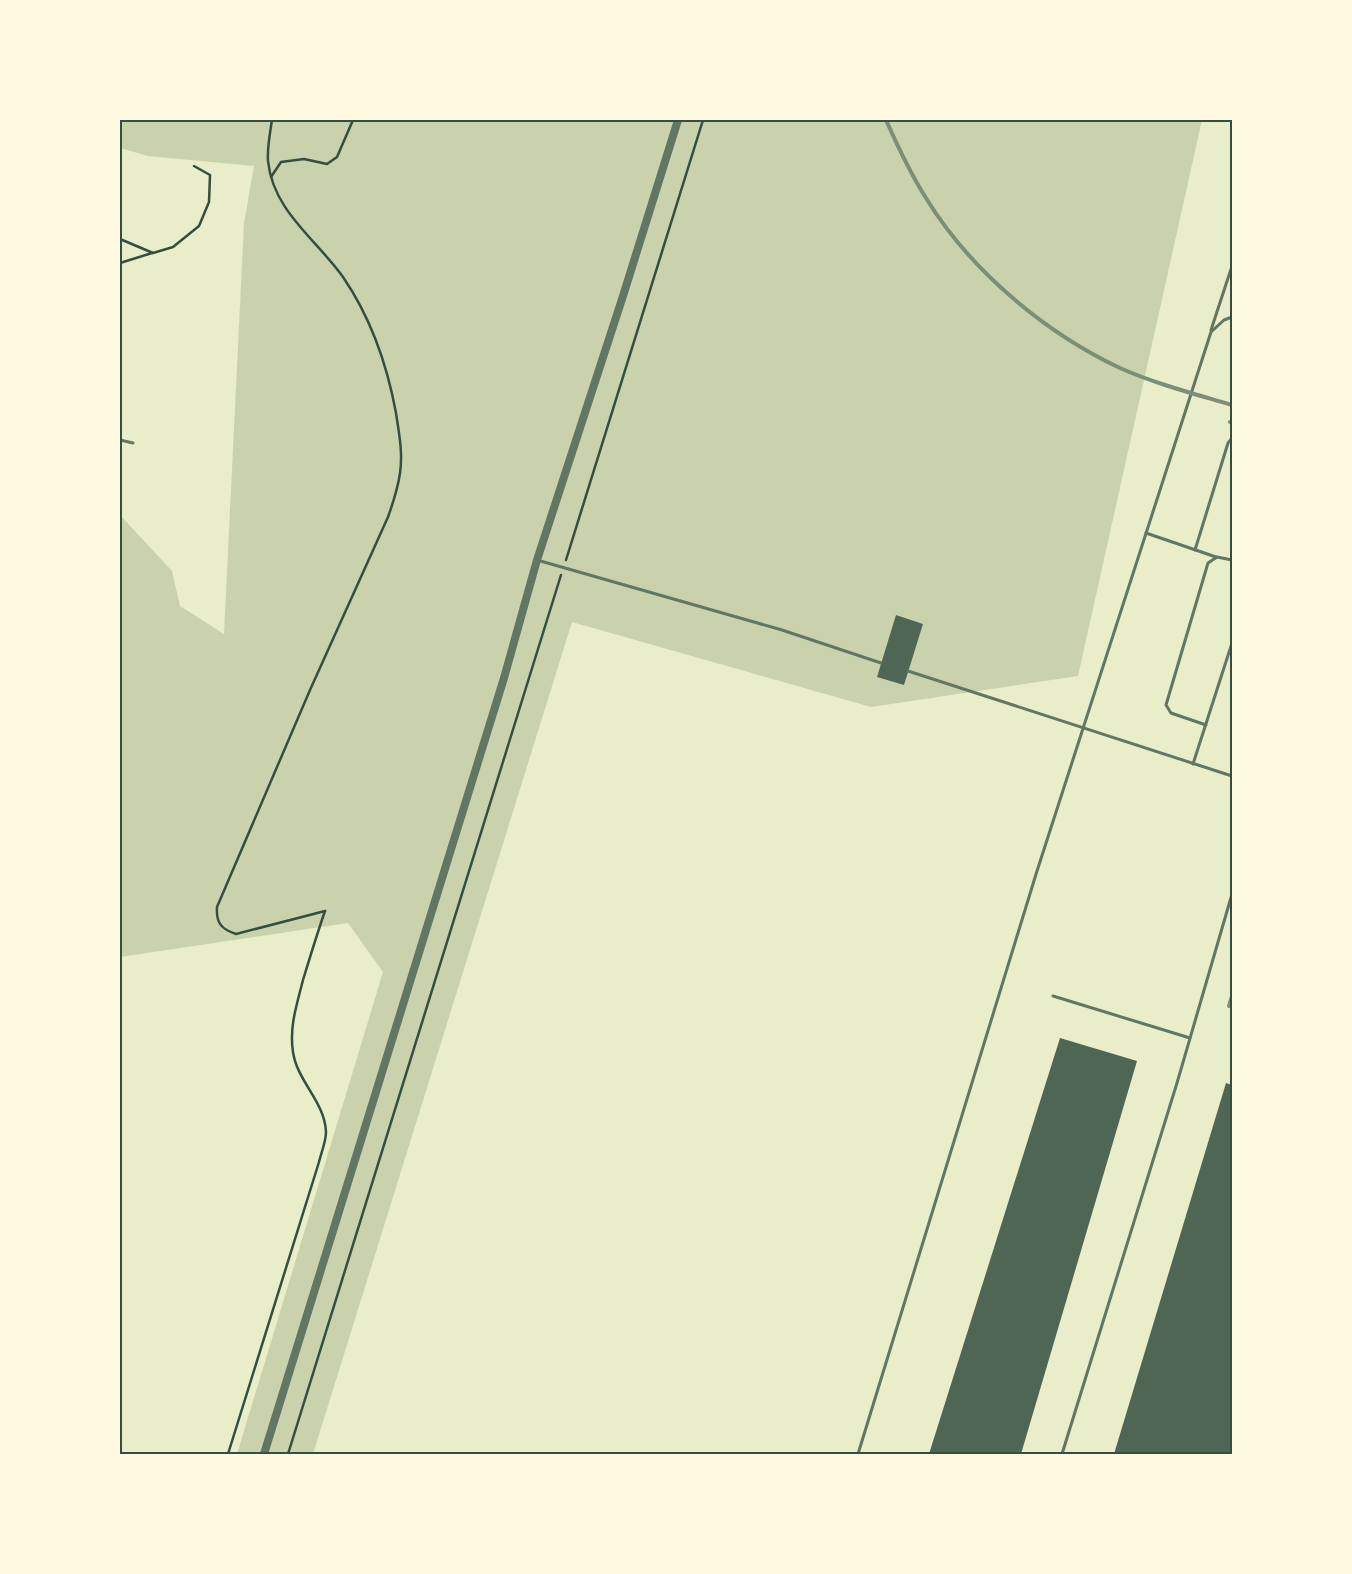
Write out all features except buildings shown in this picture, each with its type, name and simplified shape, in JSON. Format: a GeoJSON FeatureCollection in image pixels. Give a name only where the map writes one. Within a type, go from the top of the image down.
{"type":"FeatureCollection","features":[{"type":"Feature","properties":{"kind":"street"},"geometry":{"type":"LineString","coordinates":[[264,1454],[504,678],[537,560],[678,120]]}},
{"type":"Feature","properties":{"kind":"lane"},"geometry":{"type":"LineString","coordinates":[[858,1454],[1083,727],[1232,266]]}},
{"type":"Feature","properties":{"kind":"lane"},"geometry":{"type":"LineString","coordinates":[[1211,332],[1224,320],[1232,317]]}},
{"type":"Feature","properties":{"kind":"lane"},"geometry":{"type":"LineString","coordinates":[[1195,550],[1228,443],[1232,438]]}},
{"type":"Feature","properties":{"kind":"lane"},"geometry":{"type":"LineString","coordinates":[[120,440],[133,443]]}},
{"type":"Feature","properties":{"kind":"lane"},"geometry":{"type":"LineString","coordinates":[[1146,533],[1217,557],[1232,560]]}},
{"type":"Feature","properties":{"kind":"lane"},"geometry":{"type":"LineString","coordinates":[[1206,725],[1171,713],[1166,705],[1208,563],[1217,557]]}},
{"type":"Feature","properties":{"kind":"lane"},"geometry":{"type":"LineString","coordinates":[[537,560],[782,630],[881,663]]}},
{"type":"Feature","properties":{"kind":"lane"},"geometry":{"type":"LineString","coordinates":[[1193,764],[1232,643]]}},
{"type":"Feature","properties":{"kind":"lane"},"geometry":{"type":"LineString","coordinates":[[908,671],[1232,776]]}},
{"type":"Feature","properties":{"kind":"lane"},"geometry":{"type":"LineString","coordinates":[[1062,1454],[1190,1038],[1232,894]]}},
{"type":"Feature","properties":{"kind":"lane"},"geometry":{"type":"LineString","coordinates":[[1053,996],[1190,1038]]}},
{"type":"Feature","properties":{"kind":"path"},"geometry":{"type":"LineString","coordinates":[[228,1454],[316,1172],[326,1134],[324,1116],[293,1054],[291,1036],[297,1004],[314,941],[325,911],[236,934],[227,931],[220,925],[216,916],[217,907],[310,690],[388,517],[400,473],[401,444],[392,390],[383,356],[372,327],[342,276],[285,209],[273,186],[268,160],[272,120]]}},
{"type":"Feature","properties":{"kind":"path"},"geometry":{"type":"LineString","coordinates":[[271,177],[281,162],[304,159],[327,164],[337,157],[353,120]]}},
{"type":"Feature","properties":{"kind":"path"},"geometry":{"type":"LineString","coordinates":[[288,1454],[703,120]]}},
{"type":"Feature","properties":{"kind":"path"},"geometry":{"type":"LineString","coordinates":[[120,263],[173,246],[199,226],[209,202],[210,175],[194,166]]}},
{"type":"Feature","properties":{"kind":"path"},"geometry":{"type":"LineString","coordinates":[[120,240],[153,253]]}},
{"type":"Feature","properties":{"kind":"green space"},"geometry":{"type":"Polygon","coordinates":[[[120,120],[1202,120],[1078,676],[871,707],[572,622],[313,1454],[237,1454],[383,972],[348,923],[120,957],[120,515],[172,571],[180,606],[224,634],[244,223],[254,166],[148,156],[120,148],[120,120]]]}},
{"type":"Feature","properties":{"kind":"railway"},"geometry":{"type":"LineString","coordinates":[[886,120],[915,179],[944,225],[964,250],[1011,296],[1064,336],[1120,368],[1162,384],[1232,405]]}},
{"type":"Feature","properties":{"kind":"railway"},"geometry":{"type":"LineString","coordinates":[[1229,1006],[1232,996]]}}]}
